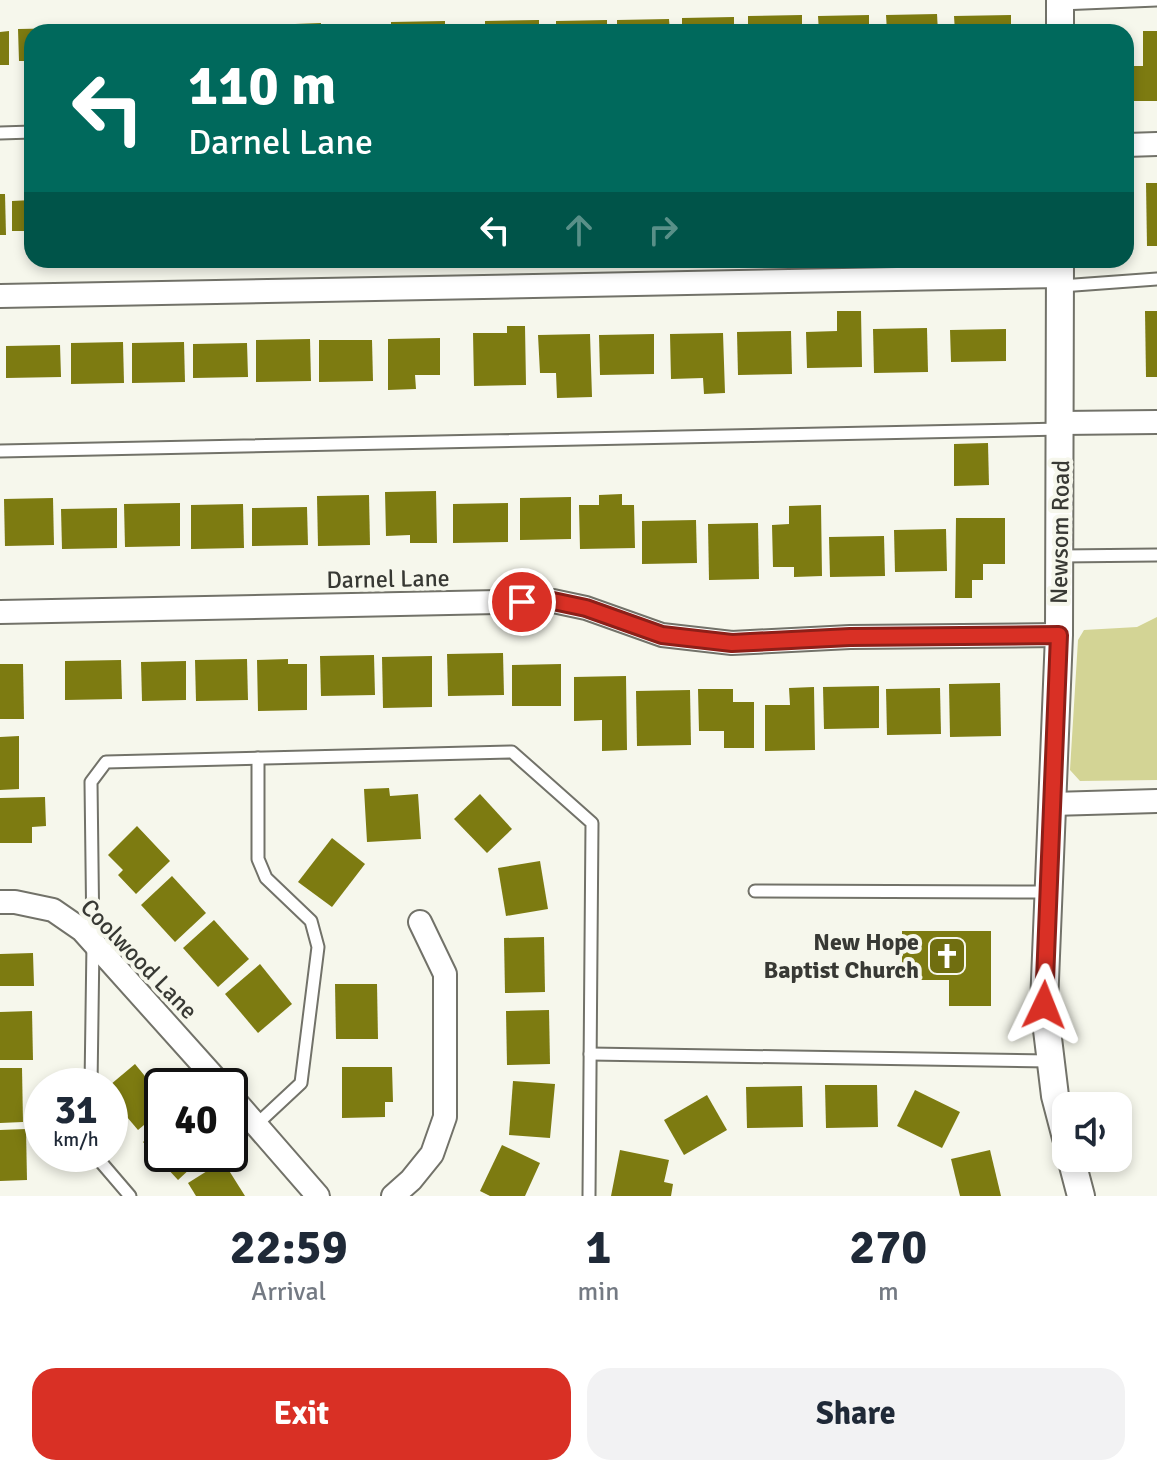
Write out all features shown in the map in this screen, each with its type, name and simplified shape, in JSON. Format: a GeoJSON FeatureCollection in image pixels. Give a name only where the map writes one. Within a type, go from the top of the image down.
{"type":"FeatureCollection","features":[{"type":"Feature","properties":{"kind":"street"},"geometry":{"type":"LineString","coordinates":[[1060,2],[1060,24]]}},
{"type":"Feature","properties":{"kind":"street"},"geometry":{"type":"LineString","coordinates":[[1134,145],[1157,144]]}},
{"type":"Feature","properties":{"kind":"street"},"geometry":{"type":"LineString","coordinates":[[0,296],[1060,274]]}},
{"type":"Feature","properties":{"kind":"street","name":"Newsom Road"},"geometry":{"type":"LineString","coordinates":[[1055,1092],[1044,1005],[1059,635],[1060,274]]}},
{"type":"Feature","properties":{"kind":"street"},"geometry":{"type":"LineString","coordinates":[[1061,426],[1157,422]]}},
{"type":"Feature","properties":{"kind":"street","name":"Darnel Lane"},"geometry":{"type":"LineString","coordinates":[[0,612],[553,601],[586,608],[662,635],[732,643],[850,637],[1059,635]]}},
{"type":"Feature","properties":{"kind":"street"},"geometry":{"type":"LineString","coordinates":[[1052,804],[1157,801]]}},
{"type":"Feature","properties":{"kind":"street","name":"Coolwood Lane"},"geometry":{"type":"LineString","coordinates":[[0,902],[53,910],[82,930],[206,1068]]}},
{"type":"Feature","properties":{"kind":"street"},"geometry":{"type":"LineString","coordinates":[[393,1196],[432,1154],[445,1117],[445,974],[420,922]]}},
{"type":"Feature","properties":{"kind":"street"},"geometry":{"type":"LineString","coordinates":[[248,1116],[318,1196]]}},
{"type":"Feature","properties":{"kind":"street"},"geometry":{"type":"LineString","coordinates":[[1075,1172],[1081,1196]]}},
{"type":"Feature","properties":{"kind":"lane"},"geometry":{"type":"LineString","coordinates":[[1060,2],[1157,0]]}},
{"type":"Feature","properties":{"kind":"lane"},"geometry":{"type":"LineString","coordinates":[[0,133],[24,132]]}},
{"type":"Feature","properties":{"kind":"lane"},"geometry":{"type":"LineString","coordinates":[[1060,274],[1157,279]]}},
{"type":"Feature","properties":{"kind":"lane"},"geometry":{"type":"LineString","coordinates":[[0,451],[1061,426]]}},
{"type":"Feature","properties":{"kind":"lane"},"geometry":{"type":"LineString","coordinates":[[1060,556],[1157,555]]}},
{"type":"Feature","properties":{"kind":"lane"},"geometry":{"type":"LineString","coordinates":[[91,1068],[91,782],[106,762],[512,752],[592,823],[589,1196]]}},
{"type":"Feature","properties":{"kind":"lane"},"geometry":{"type":"LineString","coordinates":[[256,1125],[301,1083],[318,947],[311,921],[266,878],[258,859],[258,758]]}},
{"type":"Feature","properties":{"kind":"lane"},"geometry":{"type":"LineString","coordinates":[[755,891],[1048,892]]}},
{"type":"Feature","properties":{"kind":"lane"},"geometry":{"type":"LineString","coordinates":[[590,1054],[1051,1061]]}},
{"type":"Feature","properties":{"kind":"lane"},"geometry":{"type":"LineString","coordinates":[[109,1172],[130,1196]]}},
{"type":"Feature","properties":{"kind":"green space"},"geometry":{"type":"Polygon","coordinates":[[[1157,617],[1157,780],[1080,781],[1070,770],[1078,640],[1084,630],[1137,627],[1157,617]]]}},
{"type":"Feature","properties":{"kind":"building"},"geometry":{"type":"Polygon","coordinates":[[[937,14],[938,24],[887,24],[886,15],[937,14]]]}},
{"type":"Feature","properties":{"kind":"building"},"geometry":{"type":"Polygon","coordinates":[[[802,15],[802,24],[748,24],[748,16],[802,15]]]}},
{"type":"Feature","properties":{"kind":"building"},"geometry":{"type":"Polygon","coordinates":[[[869,15],[869,24],[818,24],[818,16],[869,15]]]}},
{"type":"Feature","properties":{"kind":"building"},"geometry":{"type":"Polygon","coordinates":[[[1011,15],[1011,24],[954,24],[954,16],[1011,15]]]}},
{"type":"Feature","properties":{"kind":"building"},"geometry":{"type":"Polygon","coordinates":[[[734,17],[734,24],[682,24],[682,18],[734,17]]]}},
{"type":"Feature","properties":{"kind":"building"},"geometry":{"type":"Polygon","coordinates":[[[669,19],[669,24],[617,24],[617,20],[669,19]]]}},
{"type":"Feature","properties":{"kind":"building"},"geometry":{"type":"Polygon","coordinates":[[[539,20],[539,24],[485,24],[485,21],[539,20]]]}},
{"type":"Feature","properties":{"kind":"building"},"geometry":{"type":"Polygon","coordinates":[[[607,20],[607,24],[556,24],[556,21],[607,20]]]}},
{"type":"Feature","properties":{"kind":"building"},"geometry":{"type":"Polygon","coordinates":[[[445,21],[445,24],[391,24],[445,21]]]}},
{"type":"Feature","properties":{"kind":"building"},"geometry":{"type":"Polygon","coordinates":[[[18,29],[24,29],[24,61],[19,61],[18,29]]]}},
{"type":"Feature","properties":{"kind":"building"},"geometry":{"type":"Polygon","coordinates":[[[9,31],[9,65],[0,65],[0,32],[9,31]]]}},
{"type":"Feature","properties":{"kind":"building"},"geometry":{"type":"Polygon","coordinates":[[[1143,31],[1157,31],[1157,101],[1134,101],[1134,66],[1143,66],[1143,31]]]}},
{"type":"Feature","properties":{"kind":"building"},"geometry":{"type":"Polygon","coordinates":[[[1146,183],[1157,183],[1157,246],[1147,246],[1146,183]]]}},
{"type":"Feature","properties":{"kind":"building"},"geometry":{"type":"Polygon","coordinates":[[[0,194],[5,194],[6,235],[0,235],[0,194]]]}},
{"type":"Feature","properties":{"kind":"building"},"geometry":{"type":"Polygon","coordinates":[[[24,200],[24,231],[12,231],[12,201],[24,200]]]}},
{"type":"Feature","properties":{"kind":"building"},"geometry":{"type":"Polygon","coordinates":[[[837,311],[861,311],[862,367],[807,368],[806,332],[837,331],[837,311]]]}},
{"type":"Feature","properties":{"kind":"building"},"geometry":{"type":"Polygon","coordinates":[[[1145,311],[1157,311],[1157,377],[1146,377],[1145,311]]]}},
{"type":"Feature","properties":{"kind":"building"},"geometry":{"type":"Polygon","coordinates":[[[507,326],[525,326],[526,385],[474,386],[473,333],[507,333],[507,326]]]}},
{"type":"Feature","properties":{"kind":"building"},"geometry":{"type":"Polygon","coordinates":[[[927,328],[928,372],[874,373],[873,329],[927,328]]]}},
{"type":"Feature","properties":{"kind":"building"},"geometry":{"type":"Polygon","coordinates":[[[1006,329],[1006,361],[951,362],[950,330],[1006,329]]]}},
{"type":"Feature","properties":{"kind":"building"},"geometry":{"type":"Polygon","coordinates":[[[791,331],[792,374],[738,375],[737,332],[791,331]]]}},
{"type":"Feature","properties":{"kind":"building"},"geometry":{"type":"Polygon","coordinates":[[[723,333],[725,393],[704,394],[703,378],[671,379],[670,334],[723,333]]]}},
{"type":"Feature","properties":{"kind":"building"},"geometry":{"type":"Polygon","coordinates":[[[590,334],[592,397],[557,398],[556,373],[540,373],[538,335],[590,334]]]}},
{"type":"Feature","properties":{"kind":"building"},"geometry":{"type":"Polygon","coordinates":[[[654,334],[654,374],[600,375],[599,335],[654,334]]]}},
{"type":"Feature","properties":{"kind":"building"},"geometry":{"type":"Polygon","coordinates":[[[440,338],[440,375],[415,375],[416,389],[388,390],[388,339],[440,338]]]}},
{"type":"Feature","properties":{"kind":"building"},"geometry":{"type":"Polygon","coordinates":[[[310,339],[311,381],[256,382],[256,340],[310,339]]]}},
{"type":"Feature","properties":{"kind":"building"},"geometry":{"type":"Polygon","coordinates":[[[319,340],[372,340],[373,381],[319,382],[319,340]]]}},
{"type":"Feature","properties":{"kind":"building"},"geometry":{"type":"Polygon","coordinates":[[[123,342],[124,383],[71,384],[71,343],[123,342]]]}},
{"type":"Feature","properties":{"kind":"building"},"geometry":{"type":"Polygon","coordinates":[[[184,342],[185,382],[132,383],[132,343],[184,342]]]}},
{"type":"Feature","properties":{"kind":"building"},"geometry":{"type":"Polygon","coordinates":[[[247,343],[248,377],[193,378],[193,344],[247,343]]]}},
{"type":"Feature","properties":{"kind":"building"},"geometry":{"type":"Polygon","coordinates":[[[60,345],[61,377],[6,378],[6,346],[60,345]]]}},
{"type":"Feature","properties":{"kind":"building"},"geometry":{"type":"Polygon","coordinates":[[[988,443],[989,485],[954,486],[954,444],[988,443]]]}},
{"type":"Feature","properties":{"kind":"building"},"geometry":{"type":"Polygon","coordinates":[[[436,491],[437,543],[410,543],[410,535],[386,536],[385,492],[436,491]]]}},
{"type":"Feature","properties":{"kind":"building"},"geometry":{"type":"Polygon","coordinates":[[[622,494],[622,505],[634,505],[635,548],[580,549],[579,505],[599,505],[599,495],[622,494]]]}},
{"type":"Feature","properties":{"kind":"building"},"geometry":{"type":"Polygon","coordinates":[[[369,495],[370,545],[318,546],[317,496],[369,495]]]}},
{"type":"Feature","properties":{"kind":"building"},"geometry":{"type":"Polygon","coordinates":[[[571,497],[571,539],[520,540],[520,498],[571,497]]]}},
{"type":"Feature","properties":{"kind":"building"},"geometry":{"type":"Polygon","coordinates":[[[53,498],[54,545],[5,546],[4,499],[53,498]]]}},
{"type":"Feature","properties":{"kind":"building"},"geometry":{"type":"Polygon","coordinates":[[[180,503],[180,546],[125,547],[124,504],[180,503]]]}},
{"type":"Feature","properties":{"kind":"building"},"geometry":{"type":"Polygon","coordinates":[[[508,503],[508,542],[453,543],[453,504],[508,503]]]}},
{"type":"Feature","properties":{"kind":"building"},"geometry":{"type":"Polygon","coordinates":[[[243,504],[244,548],[191,549],[191,505],[243,504]]]}},
{"type":"Feature","properties":{"kind":"building"},"geometry":{"type":"Polygon","coordinates":[[[821,505],[822,576],[794,577],[794,567],[773,567],[772,525],[789,524],[789,506],[821,505]]]}},
{"type":"Feature","properties":{"kind":"building"},"geometry":{"type":"Polygon","coordinates":[[[307,507],[308,545],[252,546],[252,508],[307,507]]]}},
{"type":"Feature","properties":{"kind":"building"},"geometry":{"type":"Polygon","coordinates":[[[117,508],[117,548],[62,549],[61,509],[117,508]]]}},
{"type":"Feature","properties":{"kind":"building"},"geometry":{"type":"Polygon","coordinates":[[[956,518],[1005,518],[1005,564],[983,564],[983,580],[972,580],[972,598],[955,598],[956,518]]]}},
{"type":"Feature","properties":{"kind":"building"},"geometry":{"type":"Polygon","coordinates":[[[696,520],[697,563],[642,564],[642,521],[696,520]]]}},
{"type":"Feature","properties":{"kind":"building"},"geometry":{"type":"Polygon","coordinates":[[[758,523],[759,579],[709,580],[708,524],[758,523]]]}},
{"type":"Feature","properties":{"kind":"building"},"geometry":{"type":"Polygon","coordinates":[[[946,529],[947,571],[895,572],[894,530],[946,529]]]}},
{"type":"Feature","properties":{"kind":"building"},"geometry":{"type":"Polygon","coordinates":[[[884,536],[885,576],[830,577],[829,537],[884,536]]]}},
{"type":"Feature","properties":{"kind":"building"},"geometry":{"type":"Polygon","coordinates":[[[503,653],[504,695],[448,696],[447,654],[503,653]]]}},
{"type":"Feature","properties":{"kind":"building"},"geometry":{"type":"Polygon","coordinates":[[[374,655],[375,695],[321,696],[320,656],[374,655]]]}},
{"type":"Feature","properties":{"kind":"building"},"geometry":{"type":"Polygon","coordinates":[[[432,656],[432,707],[383,708],[382,657],[432,656]]]}},
{"type":"Feature","properties":{"kind":"building"},"geometry":{"type":"Polygon","coordinates":[[[247,659],[248,700],[196,701],[195,660],[247,659]]]}},
{"type":"Feature","properties":{"kind":"building"},"geometry":{"type":"Polygon","coordinates":[[[288,659],[288,664],[307,664],[307,710],[258,711],[257,660],[288,659]]]}},
{"type":"Feature","properties":{"kind":"building"},"geometry":{"type":"Polygon","coordinates":[[[121,660],[122,699],[65,700],[65,661],[121,660]]]}},
{"type":"Feature","properties":{"kind":"building"},"geometry":{"type":"Polygon","coordinates":[[[186,661],[186,700],[142,701],[141,662],[186,661]]]}},
{"type":"Feature","properties":{"kind":"building"},"geometry":{"type":"Polygon","coordinates":[[[0,664],[23,664],[24,719],[0,719],[0,664]]]}},
{"type":"Feature","properties":{"kind":"building"},"geometry":{"type":"Polygon","coordinates":[[[561,664],[561,706],[512,706],[512,665],[561,664]]]}},
{"type":"Feature","properties":{"kind":"building"},"geometry":{"type":"Polygon","coordinates":[[[626,676],[627,750],[602,751],[602,720],[574,721],[574,677],[626,676]]]}},
{"type":"Feature","properties":{"kind":"building"},"geometry":{"type":"Polygon","coordinates":[[[1000,683],[1001,736],[950,737],[949,684],[1000,683]]]}},
{"type":"Feature","properties":{"kind":"building"},"geometry":{"type":"Polygon","coordinates":[[[879,686],[879,728],[824,729],[823,687],[879,686]]]}},
{"type":"Feature","properties":{"kind":"building"},"geometry":{"type":"Polygon","coordinates":[[[814,687],[815,750],[765,751],[765,705],[790,705],[789,688],[814,687]]]}},
{"type":"Feature","properties":{"kind":"building"},"geometry":{"type":"Polygon","coordinates":[[[940,688],[941,734],[887,735],[886,689],[940,688]]]}},
{"type":"Feature","properties":{"kind":"building"},"geometry":{"type":"Polygon","coordinates":[[[698,689],[733,689],[733,702],[754,702],[754,748],[724,748],[724,731],[699,731],[698,689]]]}},
{"type":"Feature","properties":{"kind":"building"},"geometry":{"type":"Polygon","coordinates":[[[690,690],[691,745],[637,746],[636,691],[690,690]]]}},
{"type":"Feature","properties":{"kind":"building"},"geometry":{"type":"Polygon","coordinates":[[[19,736],[19,789],[0,790],[0,737],[19,736]]]}},
{"type":"Feature","properties":{"kind":"building"},"geometry":{"type":"Polygon","coordinates":[[[389,788],[390,796],[418,794],[421,839],[367,842],[364,789],[389,788]]]}},
{"type":"Feature","properties":{"kind":"building"},"geometry":{"type":"Polygon","coordinates":[[[480,794],[512,829],[487,853],[454,819],[480,794]]]}},
{"type":"Feature","properties":{"kind":"building"},"geometry":{"type":"Polygon","coordinates":[[[45,797],[46,826],[32,827],[32,843],[0,843],[0,798],[45,797]]]}},
{"type":"Feature","properties":{"kind":"building"},"geometry":{"type":"Polygon","coordinates":[[[137,826],[170,861],[136,894],[118,875],[123,870],[108,855],[137,826]]]}},
{"type":"Feature","properties":{"kind":"building"},"geometry":{"type":"Polygon","coordinates":[[[332,838],[365,864],[332,907],[298,882],[332,838]]]}},
{"type":"Feature","properties":{"kind":"building"},"geometry":{"type":"Polygon","coordinates":[[[540,861],[548,909],[506,916],[498,868],[540,861]]]}},
{"type":"Feature","properties":{"kind":"building"},"geometry":{"type":"Polygon","coordinates":[[[172,876],[206,913],[175,942],[141,905],[172,876]]]}},
{"type":"Feature","properties":{"kind":"building"},"geometry":{"type":"Polygon","coordinates":[[[214,920],[249,959],[218,987],[183,948],[214,920]]]}},
{"type":"Feature","properties":{"kind":"building","name":"New Hope Baptist Church"},"geometry":{"type":"Polygon","coordinates":[[[902,931],[991,931],[991,1006],[949,1006],[949,980],[902,980],[902,931]]]}},
{"type":"Feature","properties":{"kind":"building"},"geometry":{"type":"Polygon","coordinates":[[[544,937],[545,992],[505,993],[504,938],[544,937]]]}},
{"type":"Feature","properties":{"kind":"building"},"geometry":{"type":"Polygon","coordinates":[[[33,953],[34,986],[0,986],[0,954],[33,953]]]}},
{"type":"Feature","properties":{"kind":"building"},"geometry":{"type":"Polygon","coordinates":[[[260,964],[292,1004],[258,1033],[225,994],[260,964]]]}},
{"type":"Feature","properties":{"kind":"building"},"geometry":{"type":"Polygon","coordinates":[[[335,984],[377,984],[378,1039],[336,1039],[335,984]]]}},
{"type":"Feature","properties":{"kind":"building"},"geometry":{"type":"Polygon","coordinates":[[[549,1010],[550,1064],[507,1065],[506,1011],[549,1010]]]}},
{"type":"Feature","properties":{"kind":"building"},"geometry":{"type":"Polygon","coordinates":[[[32,1011],[33,1060],[0,1060],[0,1012],[32,1011]]]}},
{"type":"Feature","properties":{"kind":"building"},"geometry":{"type":"Polygon","coordinates":[[[135,1064],[144,1075],[144,1125],[138,1130],[128,1118],[128,1070],[135,1064]]]}},
{"type":"Feature","properties":{"kind":"building"},"geometry":{"type":"Polygon","coordinates":[[[342,1067],[392,1067],[393,1102],[385,1102],[385,1117],[342,1118],[342,1067]]]}},
{"type":"Feature","properties":{"kind":"building"},"geometry":{"type":"Polygon","coordinates":[[[0,1068],[22,1068],[23,1122],[0,1123],[0,1068]]]}},
{"type":"Feature","properties":{"kind":"building"},"geometry":{"type":"Polygon","coordinates":[[[513,1081],[555,1084],[550,1138],[509,1135],[513,1081]]]}},
{"type":"Feature","properties":{"kind":"building"},"geometry":{"type":"Polygon","coordinates":[[[825,1085],[877,1085],[878,1127],[826,1128],[825,1085]]]}},
{"type":"Feature","properties":{"kind":"building"},"geometry":{"type":"Polygon","coordinates":[[[802,1086],[803,1127],[747,1128],[746,1087],[802,1086]]]}},
{"type":"Feature","properties":{"kind":"building"},"geometry":{"type":"Polygon","coordinates":[[[915,1090],[960,1112],[942,1148],[897,1126],[915,1090]]]}},
{"type":"Feature","properties":{"kind":"building"},"geometry":{"type":"Polygon","coordinates":[[[707,1095],[727,1130],[684,1155],[664,1120],[707,1095]]]}},
{"type":"Feature","properties":{"kind":"building"},"geometry":{"type":"Polygon","coordinates":[[[24,1129],[24,1172],[27,1172],[27,1180],[0,1181],[0,1130],[24,1129]]]}},
{"type":"Feature","properties":{"kind":"building"},"geometry":{"type":"Polygon","coordinates":[[[502,1145],[540,1163],[525,1196],[490,1196],[480,1191],[502,1145]]]}},
{"type":"Feature","properties":{"kind":"building"},"geometry":{"type":"Polygon","coordinates":[[[620,1150],[669,1160],[664,1182],[673,1184],[671,1196],[611,1196],[620,1150]]]}},
{"type":"Feature","properties":{"kind":"building"},"geometry":{"type":"Polygon","coordinates":[[[990,1150],[1001,1196],[960,1196],[951,1159],[990,1150]]]}},
{"type":"Feature","properties":{"kind":"building"},"geometry":{"type":"Polygon","coordinates":[[[171,1172],[187,1172],[178,1180],[171,1172]]]}},
{"type":"Feature","properties":{"kind":"building"},"geometry":{"type":"Polygon","coordinates":[[[206,1172],[230,1172],[245,1196],[196,1196],[188,1183],[206,1172]]]}},
{"type":"Feature","properties":{"kind":"place","name":"New Hope Baptist Church"},"geometry":{"type":"Point","coordinates":[947,956]}},
{"type":"Feature","properties":{"kind":"route"},"geometry":{"type":"LineString","coordinates":[[522,602],[553,601],[586,608],[662,635],[732,643],[850,637],[1059,635],[1044,1005]]}}]}
